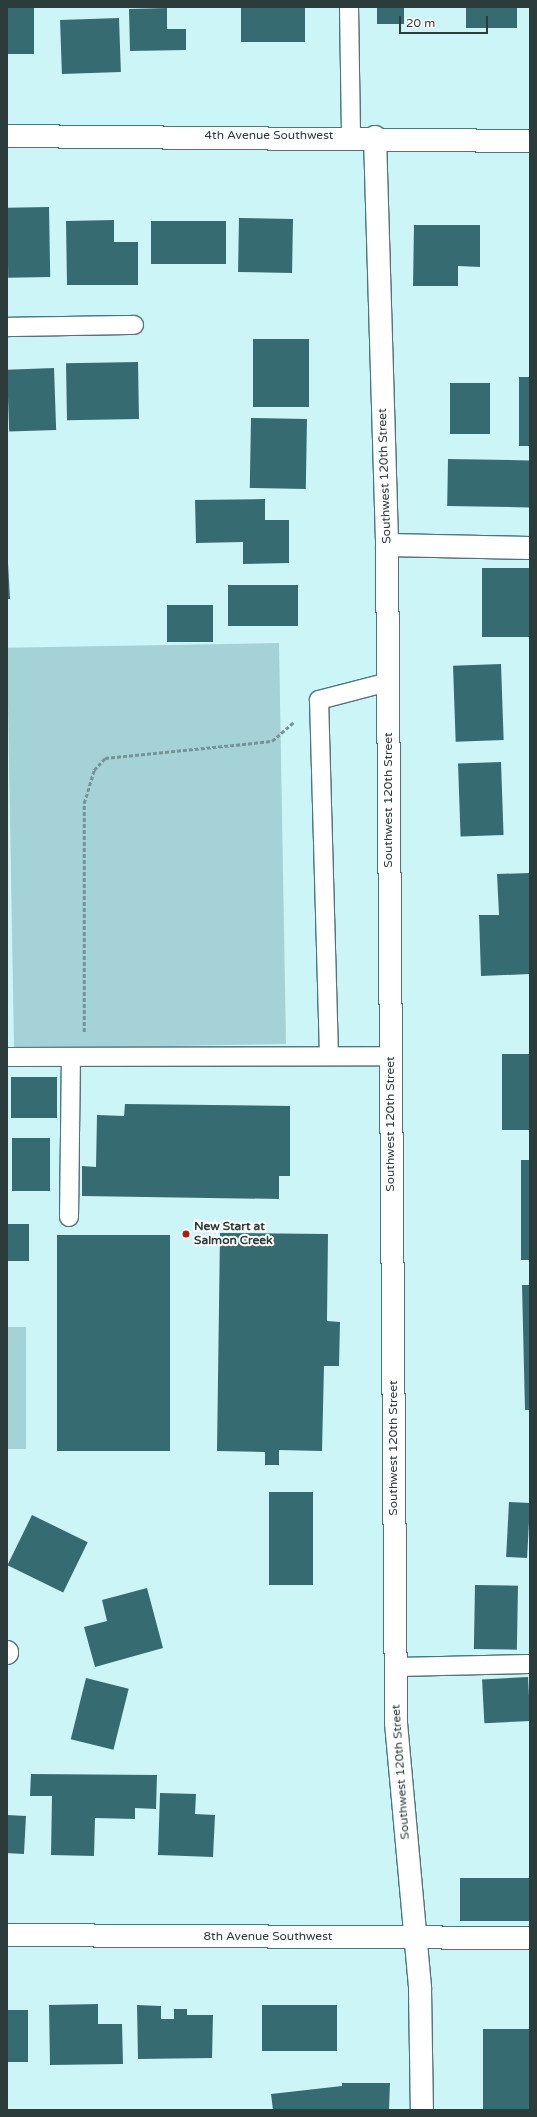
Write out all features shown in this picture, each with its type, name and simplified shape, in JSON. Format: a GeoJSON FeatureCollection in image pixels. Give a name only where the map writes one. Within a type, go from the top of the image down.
{"type":"FeatureCollection","features":[{"type":"Feature","properties":{"kind":"street","name":"4th Avenue Southwest"},"geometry":{"type":"LineString","coordinates":[[7,136],[375,137],[530,141]]}},
{"type":"Feature","properties":{"kind":"street","name":"Southwest 120th Street"},"geometry":{"type":"LineString","coordinates":[[375,137],[387,545],[396,1723],[415,1938],[422,2110]]}},
{"type":"Feature","properties":{"kind":"street"},"geometry":{"type":"LineString","coordinates":[[387,545],[530,548]]}},
{"type":"Feature","properties":{"kind":"street","name":"8th Avenue Southwest"},"geometry":{"type":"LineString","coordinates":[[7,1935],[530,1938]]}},
{"type":"Feature","properties":{"kind":"lane"},"geometry":{"type":"LineString","coordinates":[[349,7],[351,137]]}},
{"type":"Feature","properties":{"kind":"lane"},"geometry":{"type":"LineString","coordinates":[[7,327],[134,325]]}},
{"type":"Feature","properties":{"kind":"lane"},"geometry":{"type":"LineString","coordinates":[[329,1056],[319,700],[388,682]]}},
{"type":"Feature","properties":{"kind":"lane"},"geometry":{"type":"LineString","coordinates":[[7,1057],[391,1056]]}},
{"type":"Feature","properties":{"kind":"lane"},"geometry":{"type":"LineString","coordinates":[[69,1217],[78,1057]]}},
{"type":"Feature","properties":{"kind":"lane"},"geometry":{"type":"LineString","coordinates":[[396,1667],[530,1664]]}},
{"type":"Feature","properties":{"kind":"path"},"geometry":{"type":"LineString","coordinates":[[78,1057],[84,803],[94,770],[105,758],[272,741],[319,700]]}},
{"type":"Feature","properties":{"kind":"shaded area"},"geometry":{"type":"Polygon","coordinates":[[[279,643],[286,1044],[14,1049],[7,648],[279,643]]]}},
{"type":"Feature","properties":{"kind":"shaded area"},"geometry":{"type":"Polygon","coordinates":[[[7,1327],[26,1327],[26,1449],[7,1449],[7,1327]]]}},
{"type":"Feature","properties":{"kind":"building"},"geometry":{"type":"Polygon","coordinates":[[[7,7],[34,7],[34,54],[7,54],[7,7]]]}},
{"type":"Feature","properties":{"kind":"building"},"geometry":{"type":"Polygon","coordinates":[[[377,7],[404,7],[404,24],[377,24],[377,7]]]}},
{"type":"Feature","properties":{"kind":"building"},"geometry":{"type":"Polygon","coordinates":[[[466,7],[517,7],[517,28],[466,28],[466,7]]]}},
{"type":"Feature","properties":{"kind":"building"},"geometry":{"type":"Polygon","coordinates":[[[167,8],[167,29],[186,29],[186,50],[130,51],[129,9],[167,8]]]}},
{"type":"Feature","properties":{"kind":"building"},"geometry":{"type":"Polygon","coordinates":[[[241,8],[305,8],[305,42],[241,42],[241,8]]]}},
{"type":"Feature","properties":{"kind":"building"},"geometry":{"type":"Polygon","coordinates":[[[119,18],[121,72],[62,74],[60,20],[119,18]]]}},
{"type":"Feature","properties":{"kind":"building"},"geometry":{"type":"Polygon","coordinates":[[[49,207],[50,277],[8,278],[7,208],[49,207]]]}},
{"type":"Feature","properties":{"kind":"building"},"geometry":{"type":"Polygon","coordinates":[[[239,218],[293,219],[292,273],[238,272],[239,218]]]}},
{"type":"Feature","properties":{"kind":"building"},"geometry":{"type":"Polygon","coordinates":[[[114,220],[114,242],[138,242],[138,285],[67,285],[66,221],[114,220]]]}},
{"type":"Feature","properties":{"kind":"building"},"geometry":{"type":"Polygon","coordinates":[[[151,221],[226,221],[226,264],[151,264],[151,221]]]}},
{"type":"Feature","properties":{"kind":"building"},"geometry":{"type":"Polygon","coordinates":[[[414,225],[480,225],[480,267],[458,266],[458,286],[413,286],[414,225]]]}},
{"type":"Feature","properties":{"kind":"building"},"geometry":{"type":"Polygon","coordinates":[[[253,339],[309,339],[309,407],[253,407],[253,339]]]}},
{"type":"Feature","properties":{"kind":"building"},"geometry":{"type":"Polygon","coordinates":[[[138,362],[139,419],[67,420],[66,363],[138,362]]]}},
{"type":"Feature","properties":{"kind":"building"},"geometry":{"type":"Polygon","coordinates":[[[54,368],[56,430],[9,432],[7,370],[54,368]]]}},
{"type":"Feature","properties":{"kind":"building"},"geometry":{"type":"Polygon","coordinates":[[[519,377],[530,377],[530,446],[519,446],[519,377]]]}},
{"type":"Feature","properties":{"kind":"building"},"geometry":{"type":"Polygon","coordinates":[[[450,383],[490,383],[490,434],[450,434],[450,383]]]}},
{"type":"Feature","properties":{"kind":"building"},"geometry":{"type":"Polygon","coordinates":[[[251,418],[307,419],[306,489],[250,488],[251,418]]]}},
{"type":"Feature","properties":{"kind":"building"},"geometry":{"type":"Polygon","coordinates":[[[448,459],[530,460],[529,507],[447,506],[448,459]]]}},
{"type":"Feature","properties":{"kind":"building"},"geometry":{"type":"Polygon","coordinates":[[[265,499],[265,520],[289,520],[289,563],[243,564],[243,542],[196,543],[195,500],[265,499]]]}},
{"type":"Feature","properties":{"kind":"building"},"geometry":{"type":"Polygon","coordinates":[[[8,563],[10,599],[7,599],[8,563]]]}},
{"type":"Feature","properties":{"kind":"building"},"geometry":{"type":"Polygon","coordinates":[[[482,568],[530,568],[530,637],[482,637],[482,568]]]}},
{"type":"Feature","properties":{"kind":"building"},"geometry":{"type":"Polygon","coordinates":[[[228,585],[298,585],[298,626],[228,626],[228,585]]]}},
{"type":"Feature","properties":{"kind":"building"},"geometry":{"type":"Polygon","coordinates":[[[167,605],[213,605],[213,642],[167,642],[167,605]]]}},
{"type":"Feature","properties":{"kind":"building"},"geometry":{"type":"Polygon","coordinates":[[[501,664],[504,740],[456,742],[453,666],[501,664]]]}},
{"type":"Feature","properties":{"kind":"building"},"geometry":{"type":"Polygon","coordinates":[[[501,762],[504,835],[461,836],[458,764],[501,762]]]}},
{"type":"Feature","properties":{"kind":"building"},"geometry":{"type":"Polygon","coordinates":[[[530,873],[530,974],[481,976],[479,915],[499,915],[497,874],[530,873]]]}},
{"type":"Feature","properties":{"kind":"building"},"geometry":{"type":"Polygon","coordinates":[[[502,1054],[530,1054],[530,1130],[502,1130],[502,1054]]]}},
{"type":"Feature","properties":{"kind":"building"},"geometry":{"type":"Polygon","coordinates":[[[11,1077],[57,1077],[57,1118],[11,1118],[11,1077]]]}},
{"type":"Feature","properties":{"kind":"building"},"geometry":{"type":"Polygon","coordinates":[[[125,1104],[290,1106],[290,1176],[279,1176],[279,1199],[82,1196],[82,1166],[96,1167],[97,1115],[124,1116],[125,1104]]]}},
{"type":"Feature","properties":{"kind":"building"},"geometry":{"type":"Polygon","coordinates":[[[12,1138],[50,1138],[50,1191],[12,1191],[12,1138]]]}},
{"type":"Feature","properties":{"kind":"building"},"geometry":{"type":"Polygon","coordinates":[[[521,1160],[530,1160],[530,1260],[521,1260],[521,1160]]]}},
{"type":"Feature","properties":{"kind":"building"},"geometry":{"type":"Polygon","coordinates":[[[7,1224],[29,1224],[29,1261],[7,1261],[7,1224]]]}},
{"type":"Feature","properties":{"kind":"building"},"geometry":{"type":"Polygon","coordinates":[[[220,1233],[328,1234],[327,1321],[340,1322],[339,1366],[324,1366],[322,1451],[279,1450],[279,1465],[265,1465],[265,1452],[217,1451],[220,1233]]]}},
{"type":"Feature","properties":{"kind":"building"},"geometry":{"type":"Polygon","coordinates":[[[57,1235],[170,1235],[170,1451],[57,1451],[57,1235]]]}},
{"type":"Feature","properties":{"kind":"building"},"geometry":{"type":"Polygon","coordinates":[[[522,1285],[530,1285],[530,1410],[525,1410],[522,1285]]]}},
{"type":"Feature","properties":{"kind":"building"},"geometry":{"type":"Polygon","coordinates":[[[269,1492],[313,1492],[313,1585],[269,1585],[269,1492]]]}},
{"type":"Feature","properties":{"kind":"building"},"geometry":{"type":"Polygon","coordinates":[[[509,1502],[530,1503],[527,1558],[506,1557],[509,1502]]]}},
{"type":"Feature","properties":{"kind":"building"},"geometry":{"type":"Polygon","coordinates":[[[32,1515],[88,1542],[63,1593],[7,1565],[32,1515]]]}},
{"type":"Feature","properties":{"kind":"building"},"geometry":{"type":"Polygon","coordinates":[[[475,1585],[518,1586],[517,1650],[474,1649],[475,1585]]]}},
{"type":"Feature","properties":{"kind":"building"},"geometry":{"type":"Polygon","coordinates":[[[147,1588],[163,1648],[95,1667],[84,1627],[107,1621],[102,1600],[147,1588]]]}},
{"type":"Feature","properties":{"kind":"building"},"geometry":{"type":"Polygon","coordinates":[[[528,1677],[530,1721],[484,1723],[482,1679],[528,1677]]]}},
{"type":"Feature","properties":{"kind":"building"},"geometry":{"type":"Polygon","coordinates":[[[86,1678],[129,1689],[113,1750],[71,1739],[86,1678]]]}},
{"type":"Feature","properties":{"kind":"building"},"geometry":{"type":"Polygon","coordinates":[[[31,1774],[157,1775],[156,1809],[135,1808],[135,1819],[95,1818],[94,1856],[51,1855],[52,1796],[30,1796],[31,1774]]]}},
{"type":"Feature","properties":{"kind":"building"},"geometry":{"type":"Polygon","coordinates":[[[160,1793],[196,1794],[195,1814],[215,1815],[213,1857],[158,1855],[160,1793]]]}},
{"type":"Feature","properties":{"kind":"building"},"geometry":{"type":"Polygon","coordinates":[[[7,1815],[26,1816],[24,1854],[7,1853],[7,1815]]]}},
{"type":"Feature","properties":{"kind":"building"},"geometry":{"type":"Polygon","coordinates":[[[460,1878],[530,1878],[530,1921],[460,1921],[460,1878]]]}},
{"type":"Feature","properties":{"kind":"building"},"geometry":{"type":"Polygon","coordinates":[[[98,2004],[98,2024],[122,2024],[123,2064],[50,2065],[49,2005],[98,2004]]]}},
{"type":"Feature","properties":{"kind":"building"},"geometry":{"type":"Polygon","coordinates":[[[137,2005],[161,2006],[161,2019],[174,2019],[174,2009],[187,2009],[187,2015],[213,2015],[212,2058],[138,2059],[137,2005]]]}},
{"type":"Feature","properties":{"kind":"building"},"geometry":{"type":"Polygon","coordinates":[[[262,2005],[337,2005],[337,2051],[262,2051],[262,2005]]]}},
{"type":"Feature","properties":{"kind":"building"},"geometry":{"type":"Polygon","coordinates":[[[7,2010],[28,2010],[28,2062],[7,2062],[7,2010]]]}},
{"type":"Feature","properties":{"kind":"building"},"geometry":{"type":"Polygon","coordinates":[[[483,2029],[530,2029],[530,2110],[483,2110],[483,2029]]]}},
{"type":"Feature","properties":{"kind":"building"},"geometry":{"type":"Polygon","coordinates":[[[342,2083],[390,2083],[389,2110],[273,2110],[271,2094],[342,2086],[342,2083]]]}},
{"type":"Feature","properties":{"kind":"place","name":"New Start at Salmon Creek"},"geometry":{"type":"Point","coordinates":[186,1234]}}]}
